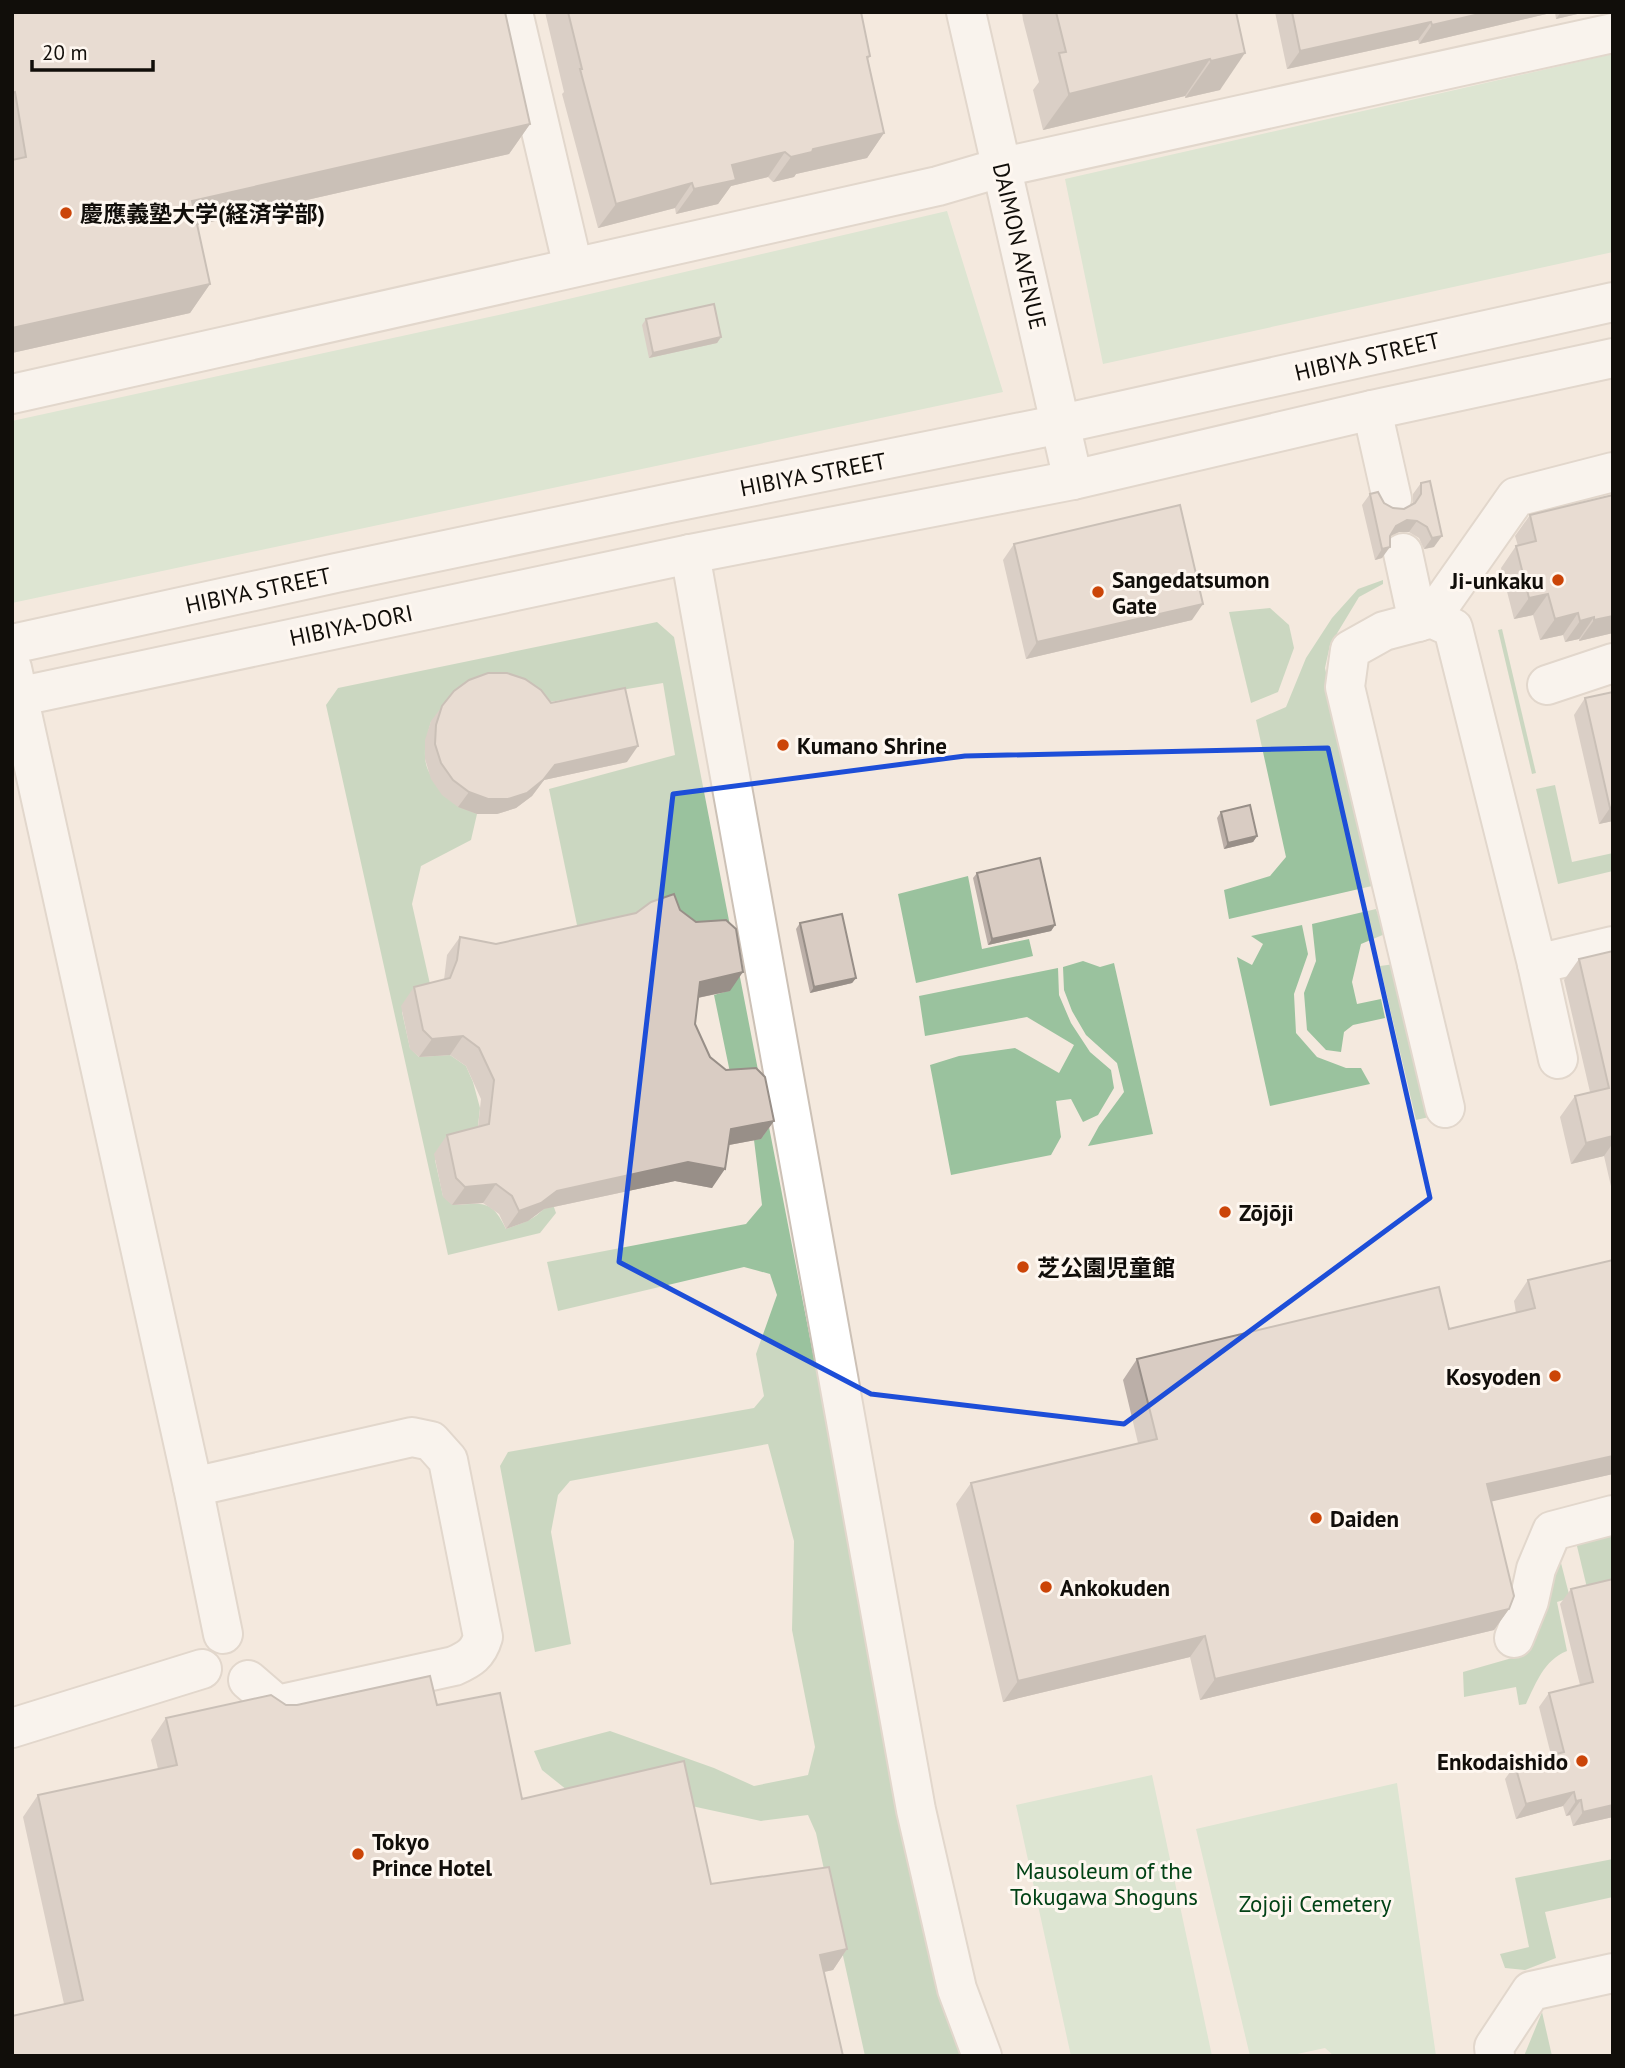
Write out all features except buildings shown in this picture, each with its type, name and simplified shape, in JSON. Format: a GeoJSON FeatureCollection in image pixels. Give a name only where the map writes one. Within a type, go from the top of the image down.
{"type":"FeatureCollection","features":[{"type":"Feature","properties":{"kind":"street"},"geometry":{"type":"LineString","coordinates":[[513,12],[573,267]]}},
{"type":"Feature","properties":{"kind":"street","name":"DAIMON AVENUE"},"geometry":{"type":"LineString","coordinates":[[966,12],[1073,480]]}},
{"type":"Feature","properties":{"kind":"street"},"geometry":{"type":"LineString","coordinates":[[12,394],[938,186],[1003,167],[1613,33]]}},
{"type":"Feature","properties":{"kind":"street","name":"HIBIYA STREET"},"geometry":{"type":"LineString","coordinates":[[12,644],[603,517],[1061,424],[1613,302]]}},
{"type":"Feature","properties":{"kind":"street"},"geometry":{"type":"LineString","coordinates":[[982,2056],[957,1989],[916,1810],[690,554],[1073,480],[1372,410],[1613,358]]}},
{"type":"Feature","properties":{"kind":"street"},"geometry":{"type":"LineString","coordinates":[[1372,410],[1392,499]]}},
{"type":"Feature","properties":{"kind":"street"},"geometry":{"type":"LineString","coordinates":[[1425,620],[1517,496],[1613,472]]}},
{"type":"Feature","properties":{"kind":"street"},"geometry":{"type":"LineString","coordinates":[[1404,553],[1425,620]]}},
{"type":"Feature","properties":{"kind":"street","name":"HIBIYA-DORI"},"geometry":{"type":"LineString","coordinates":[[14,688],[690,554]]}},
{"type":"Feature","properties":{"kind":"street"},"geometry":{"type":"LineString","coordinates":[[1445,1108],[1345,687],[1350,650],[1384,631],[1425,620],[1453,628],[1558,1059]]}},
{"type":"Feature","properties":{"kind":"street"},"geometry":{"type":"LineString","coordinates":[[1546,685],[1613,663]]}},
{"type":"Feature","properties":{"kind":"street"},"geometry":{"type":"LineString","coordinates":[[14,688],[193,1487],[223,1634]]}},
{"type":"Feature","properties":{"kind":"street"},"geometry":{"type":"LineString","coordinates":[[1536,964],[1613,946]]}},
{"type":"Feature","properties":{"kind":"street"},"geometry":{"type":"LineString","coordinates":[[193,1487],[412,1437],[431,1441],[448,1460],[483,1637],[480,1647],[470,1659],[454,1665],[277,1705],[248,1680]]}},
{"type":"Feature","properties":{"kind":"street"},"geometry":{"type":"LineString","coordinates":[[1514,1639],[1529,1601],[1536,1569],[1552,1531],[1613,1515]]}},
{"type":"Feature","properties":{"kind":"street"},"geometry":{"type":"LineString","coordinates":[[223,1634],[240,1637],[252,1648],[255,1664],[248,1680],[242,1685],[226,1688],[211,1683],[202,1669],[201,1654],[204,1647],[209,1641],[223,1634]]}},
{"type":"Feature","properties":{"kind":"street"},"geometry":{"type":"LineString","coordinates":[[12,1728],[202,1669]]}},
{"type":"Feature","properties":{"kind":"street"},"geometry":{"type":"LineString","coordinates":[[1495,2056],[1494,2047],[1531,1991],[1613,1973]]}},
{"type":"Feature","properties":{"kind":"highlighted area"},"geometry":{"type":"Polygon","coordinates":[[[1328,748],[1430,1198],[1124,1424],[871,1394],[619,1262],[673,794],[965,756],[1328,748]]]}},
{"type":"Feature","properties":{"kind":"green space"},"geometry":{"type":"Polygon","coordinates":[[[1613,54],[1613,252],[1103,364],[1065,179],[1613,54]]]}},
{"type":"Feature","properties":{"kind":"green space"},"geometry":{"type":"Polygon","coordinates":[[[947,211],[1003,392],[12,603],[12,421],[521,310],[947,211]]]}},
{"type":"Feature","properties":{"kind":"green space"},"geometry":{"type":"Polygon","coordinates":[[[1383,580],[1383,584],[1359,597],[1330,645],[1325,668],[1372,886],[1229,919],[1224,890],[1270,876],[1286,857],[1256,720],[1286,707],[1306,658],[1332,618],[1358,589],[1383,580]]]}},
{"type":"Feature","properties":{"kind":"green space"},"geometry":{"type":"Polygon","coordinates":[[[1270,608],[1289,625],[1294,648],[1278,692],[1251,703],[1229,612],[1270,608]]]}},
{"type":"Feature","properties":{"kind":"green space"},"geometry":{"type":"Polygon","coordinates":[[[657,622],[674,637],[931,1962],[962,2056],[865,2056],[816,1833],[808,1815],[761,1821],[673,1802],[582,1802],[542,1770],[534,1751],[610,1731],[714,1768],[754,1786],[808,1775],[815,1747],[792,1630],[794,1541],[768,1444],[570,1481],[558,1495],[551,1532],[571,1644],[535,1652],[500,1466],[508,1452],[754,1408],[764,1396],[756,1354],[777,1295],[770,1274],[744,1267],[558,1311],[547,1262],[746,1224],[762,1205],[754,1140],[759,1132],[752,1096],[733,1087],[714,995],[724,992],[729,984],[578,930],[549,789],[675,755],[663,683],[431,722],[426,741],[427,768],[440,786],[477,814],[471,840],[421,866],[412,904],[430,984],[402,1012],[410,1048],[419,1057],[450,1055],[466,1066],[480,1108],[478,1126],[473,1138],[435,1160],[443,1196],[453,1205],[486,1205],[496,1212],[506,1229],[538,1214],[550,1196],[556,1213],[540,1233],[448,1255],[326,705],[338,688],[657,622]]]}},
{"type":"Feature","properties":{"kind":"green space"},"geometry":{"type":"Polygon","coordinates":[[[1502,629],[1536,773],[1532,774],[1498,630],[1502,629]]]}},
{"type":"Feature","properties":{"kind":"green space"},"geometry":{"type":"Polygon","coordinates":[[[1555,785],[1572,862],[1613,853],[1613,871],[1558,884],[1536,789],[1555,785]]]}},
{"type":"Feature","properties":{"kind":"green space"},"geometry":{"type":"Polygon","coordinates":[[[968,876],[982,949],[1029,939],[1033,956],[916,983],[898,894],[968,876]]]}},
{"type":"Feature","properties":{"kind":"green space"},"geometry":{"type":"Polygon","coordinates":[[[1376,909],[1385,934],[1361,944],[1352,982],[1357,1004],[1381,999],[1385,1018],[1353,1025],[1344,1032],[1341,1052],[1326,1050],[1307,1030],[1304,993],[1316,961],[1312,924],[1376,909]]]}},
{"type":"Feature","properties":{"kind":"green space"},"geometry":{"type":"Polygon","coordinates":[[[1302,925],[1308,954],[1294,994],[1296,1033],[1317,1057],[1346,1068],[1361,1068],[1370,1084],[1270,1106],[1237,957],[1252,965],[1263,944],[1251,936],[1302,925]]]}},
{"type":"Feature","properties":{"kind":"green space"},"geometry":{"type":"Polygon","coordinates":[[[1083,961],[1100,967],[1114,963],[1153,1134],[1088,1146],[1124,1092],[1117,1063],[1086,1035],[1064,990],[1063,967],[1083,961]]]}},
{"type":"Feature","properties":{"kind":"green space"},"geometry":{"type":"Polygon","coordinates":[[[1402,963],[1438,1115],[1416,1120],[1380,966],[1402,963]]]}},
{"type":"Feature","properties":{"kind":"green space"},"geometry":{"type":"Polygon","coordinates":[[[1058,968],[1059,995],[1071,1023],[1090,1052],[1111,1070],[1114,1088],[1098,1115],[1083,1122],[1071,1099],[1056,1101],[1061,1137],[1051,1155],[951,1175],[930,1065],[959,1056],[1015,1048],[1059,1073],[1074,1045],[1027,1017],[925,1036],[919,996],[1058,968]]]}},
{"type":"Feature","properties":{"kind":"green space"},"geometry":{"type":"Polygon","coordinates":[[[1613,1533],[1613,1612],[1588,1592],[1576,1542],[1613,1533]]]}},
{"type":"Feature","properties":{"kind":"green space"},"geometry":{"type":"Polygon","coordinates":[[[1560,1559],[1570,1598],[1557,1602],[1567,1651],[1547,1666],[1526,1704],[1519,1705],[1516,1687],[1464,1697],[1463,1672],[1512,1658],[1560,1559]]]}},
{"type":"Feature","properties":{"kind":"green space","name":"Mausoleum of the Tokugawa Shoguns"},"geometry":{"type":"Polygon","coordinates":[[[1152,1775],[1212,2056],[1071,2056],[1016,1805],[1152,1775]]]}},
{"type":"Feature","properties":{"kind":"green space","name":"Zojoji Cemetery"},"geometry":{"type":"Polygon","coordinates":[[[1397,1783],[1436,2056],[1334,2056],[1325,2048],[1288,2056],[1250,2056],[1196,1829],[1397,1783]]]}},
{"type":"Feature","properties":{"kind":"green space"},"geometry":{"type":"Polygon","coordinates":[[[1613,1859],[1613,1897],[1545,1912],[1556,1958],[1525,1970],[1505,1968],[1500,1954],[1529,1947],[1515,1878],[1613,1859]]]}},
{"type":"Feature","properties":{"kind":"green space"},"geometry":{"type":"Polygon","coordinates":[[[1542,2012],[1552,2056],[1524,2056],[1542,2012]]]}},
{"type":"Feature","properties":{"kind":"place","name":"慶應義塾大学(経済学部)"},"geometry":{"type":"Point","coordinates":[66,213]}},
{"type":"Feature","properties":{"kind":"place","name":"Ji-unkaku"},"geometry":{"type":"Point","coordinates":[1558,580]}},
{"type":"Feature","properties":{"kind":"place","name":"Sangedatsumon Gate"},"geometry":{"type":"Point","coordinates":[1098,592]}},
{"type":"Feature","properties":{"kind":"place","name":"Kumano Shrine"},"geometry":{"type":"Point","coordinates":[783,745]}},
{"type":"Feature","properties":{"kind":"place","name":"Zōjōji"},"geometry":{"type":"Point","coordinates":[1225,1212]}},
{"type":"Feature","properties":{"kind":"place","name":"芝公園児童館"},"geometry":{"type":"Point","coordinates":[1023,1267]}},
{"type":"Feature","properties":{"kind":"place","name":"Kosyoden"},"geometry":{"type":"Point","coordinates":[1555,1376]}},
{"type":"Feature","properties":{"kind":"place","name":"Daiden"},"geometry":{"type":"Point","coordinates":[1316,1518]}},
{"type":"Feature","properties":{"kind":"place","name":"Ankokuden"},"geometry":{"type":"Point","coordinates":[1046,1587]}},
{"type":"Feature","properties":{"kind":"place","name":"Enkodaishido"},"geometry":{"type":"Point","coordinates":[1582,1761]}},
{"type":"Feature","properties":{"kind":"place","name":"Tokyo Prince Hotel"},"geometry":{"type":"Point","coordinates":[358,1854]}}]}
